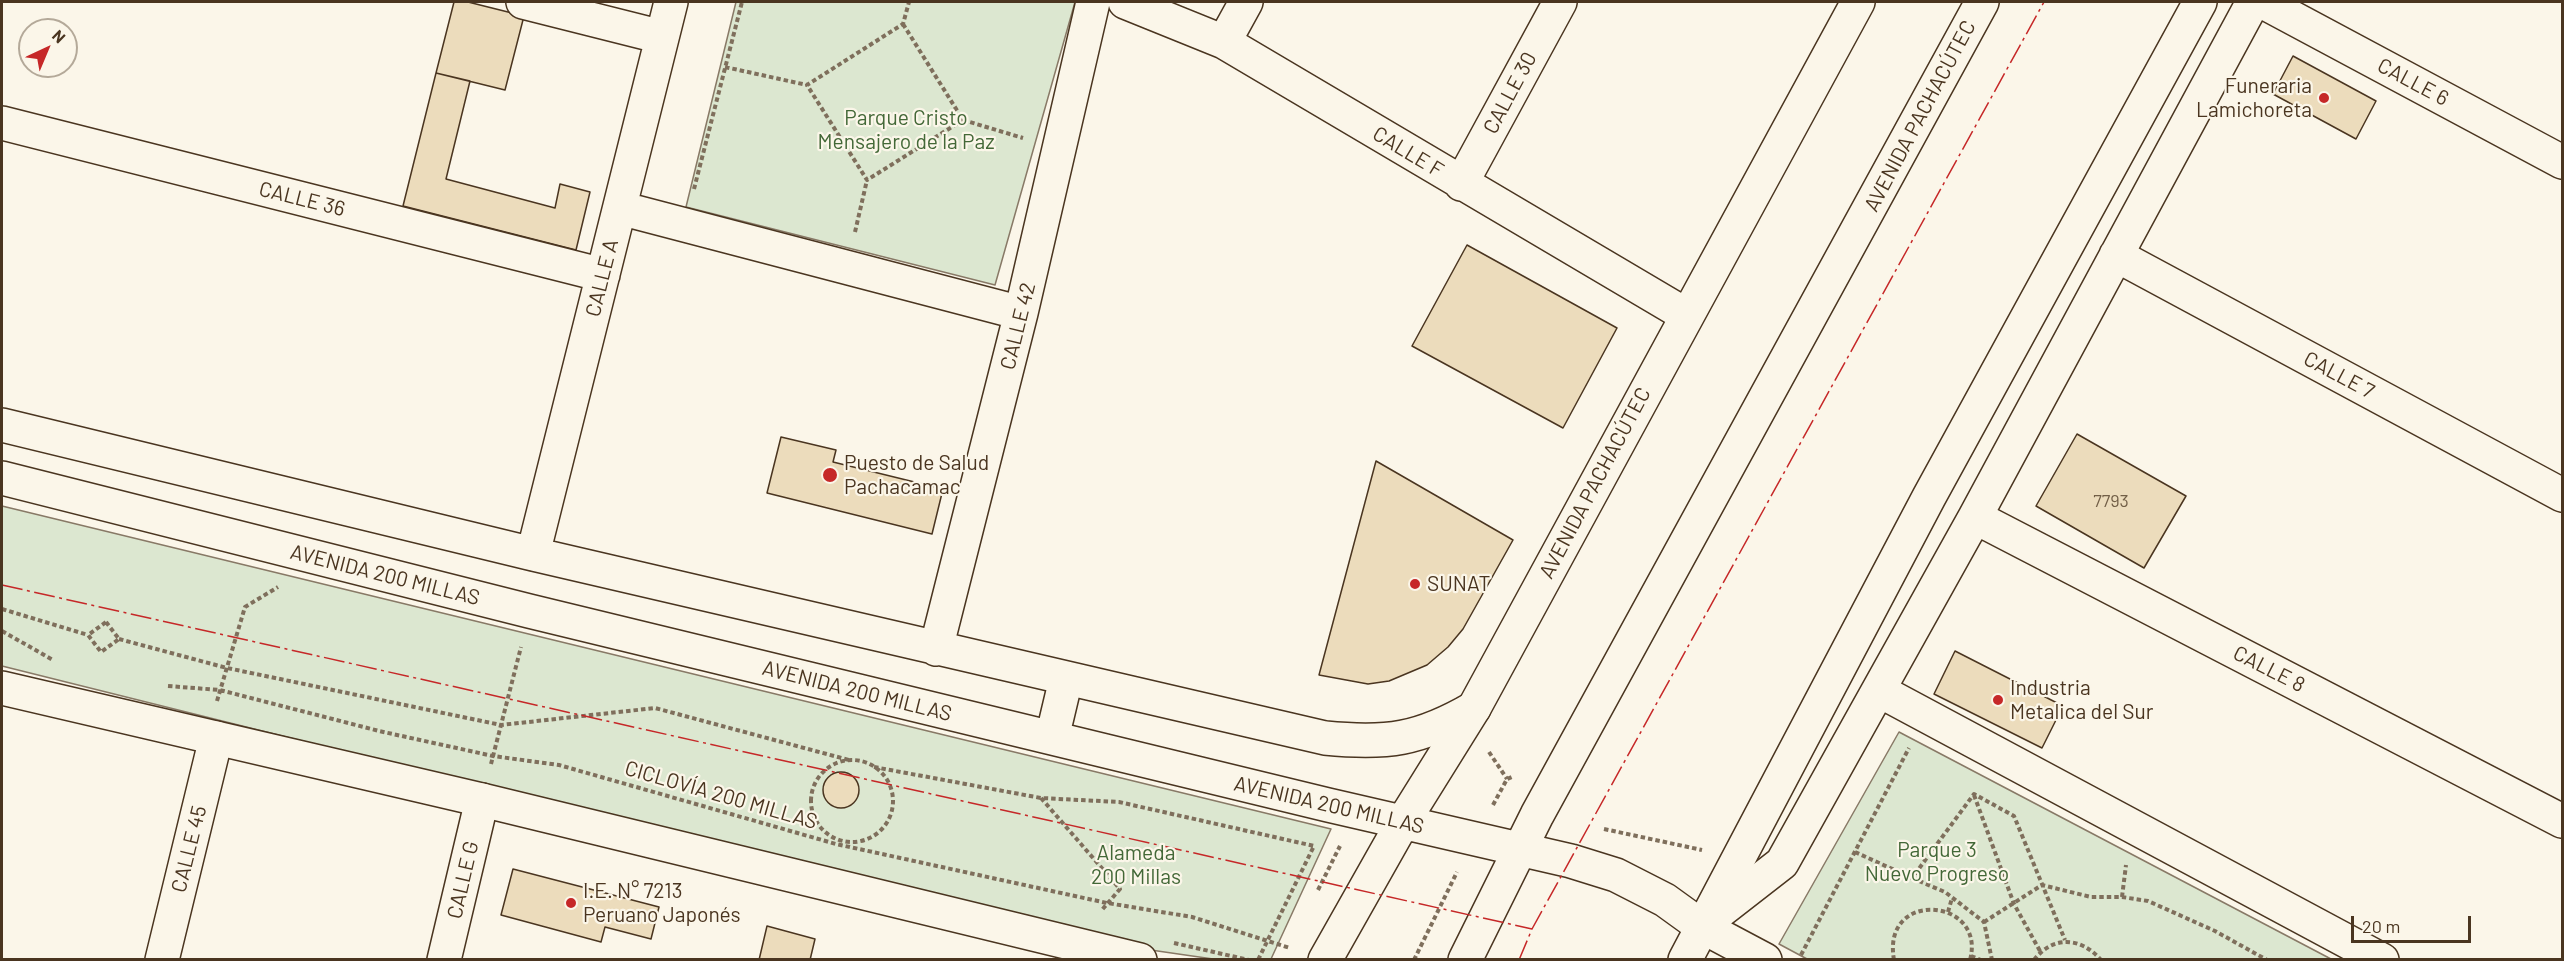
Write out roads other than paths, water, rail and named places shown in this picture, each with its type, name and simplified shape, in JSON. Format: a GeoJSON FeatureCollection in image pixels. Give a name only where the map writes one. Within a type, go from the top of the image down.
{"type":"FeatureCollection","features":[{"type":"Feature","properties":{"kind":"street"},"geometry":{"type":"LineString","coordinates":[[523,2],[662,37]]}},
{"type":"Feature","properties":{"kind":"street","name":"CALLE A"},"geometry":{"type":"LineString","coordinates":[[533,554],[671,2]]}},
{"type":"Feature","properties":{"kind":"street","name":"CALLE 42"},"geometry":{"type":"LineString","coordinates":[[936,649],[1021,313],[1093,2]]}},
{"type":"Feature","properties":{"kind":"street","name":"CALLE F"},"geometry":{"type":"LineString","coordinates":[[1125,2],[1224,42],[1686,315]]}},
{"type":"Feature","properties":{"kind":"street"},"geometry":{"type":"LineString","coordinates":[[1224,42],[1246,2]]}},
{"type":"Feature","properties":{"kind":"street","name":"CALLE 30"},"geometry":{"type":"LineString","coordinates":[[1461,184],[1560,2]]}},
{"type":"Feature","properties":{"kind":"street","name":"AVENIDA PACHACÚTEC"},"geometry":{"type":"LineString","coordinates":[[1325,960],[1403,822],[1474,708],[1858,2]]}},
{"type":"Feature","properties":{"kind":"street","name":"AVENIDA PACHACÚTEC"},"geometry":{"type":"LineString","coordinates":[[1465,960],[1538,815],[1982,2]]}},
{"type":"Feature","properties":{"kind":"street"},"geometry":{"type":"LineString","coordinates":[[1684,960],[1935,486],[2200,2]]}},
{"type":"Feature","properties":{"kind":"street"},"geometry":{"type":"LineString","coordinates":[[1701,926],[1782,863],[1880,691],[2253,2]]}},
{"type":"Feature","properties":{"kind":"street","name":"CALLE 6"},"geometry":{"type":"LineString","coordinates":[[2263,2],[2562,162]]}},
{"type":"Feature","properties":{"kind":"street","name":"CALLE 36"},"geometry":{"type":"LineString","coordinates":[[2,123],[603,275]]}},
{"type":"Feature","properties":{"kind":"street"},"geometry":{"type":"LineString","coordinates":[[620,207],[1021,313]]}},
{"type":"Feature","properties":{"kind":"street","name":"CALLE 7"},"geometry":{"type":"LineString","coordinates":[[2116,255],[2562,495]]}},
{"type":"Feature","properties":{"kind":"street"},"geometry":{"type":"LineString","coordinates":[[2,425],[533,554],[1325,738],[1371,743],[1406,737],[1445,725],[1474,708]]}},
{"type":"Feature","properties":{"kind":"street","name":"AVENIDA 200 MILLAS"},"geometry":{"type":"LineString","coordinates":[[2,478],[530,611],[1357,812],[1520,849],[1616,875],[1665,900],[1701,926],[1765,960]]}},
{"type":"Feature","properties":{"kind":"street","name":"CALLE 8"},"geometry":{"type":"LineString","coordinates":[[1975,517],[2562,821]]}},
{"type":"Feature","properties":{"kind":"street"},"geometry":{"type":"LineString","coordinates":[[1052,738],[1066,679]]}},
{"type":"Feature","properties":{"kind":"street"},"geometry":{"type":"LineString","coordinates":[[2,688],[482,800],[1133,958]]}},
{"type":"Feature","properties":{"kind":"street"},"geometry":{"type":"LineString","coordinates":[[1880,691],[2382,960]]}},
{"type":"Feature","properties":{"kind":"street","name":"CALLE 45"},"geometry":{"type":"LineString","coordinates":[[162,960],[212,737]]}},
{"type":"Feature","properties":{"kind":"street","name":"CALLE G"},"geometry":{"type":"LineString","coordinates":[[444,960],[482,800]]}},
{"type":"Feature","properties":{"kind":"place","name":"Funeraria Lamichoreta"},"geometry":{"type":"Point","coordinates":[2324,98]}},
{"type":"Feature","properties":{"kind":"place","name":"Puesto de Salud Pachacamac"},"geometry":{"type":"Point","coordinates":[830,475]}},
{"type":"Feature","properties":{"kind":"place","name":"SUNAT"},"geometry":{"type":"Point","coordinates":[1415,584]}},
{"type":"Feature","properties":{"kind":"place","name":"Industria Metalica del Sur"},"geometry":{"type":"Point","coordinates":[1998,700]}},
{"type":"Feature","properties":{"kind":"place","name":"I.E. N° 7213 Peruano Japonés"},"geometry":{"type":"Point","coordinates":[571,903]}},
{"type":"Feature","properties":{"kind":"park label","name":"Parque Cristo Mensajero de la Paz"},"geometry":{"type":"Point","coordinates":[906,130]}},
{"type":"Feature","properties":{"kind":"park label","name":"Parque 3 Nuevo Progreso"},"geometry":{"type":"Point","coordinates":[1937,862]}},
{"type":"Feature","properties":{"kind":"park label","name":"Alameda 200 Millas"},"geometry":{"type":"Point","coordinates":[1136,865]}}]}
